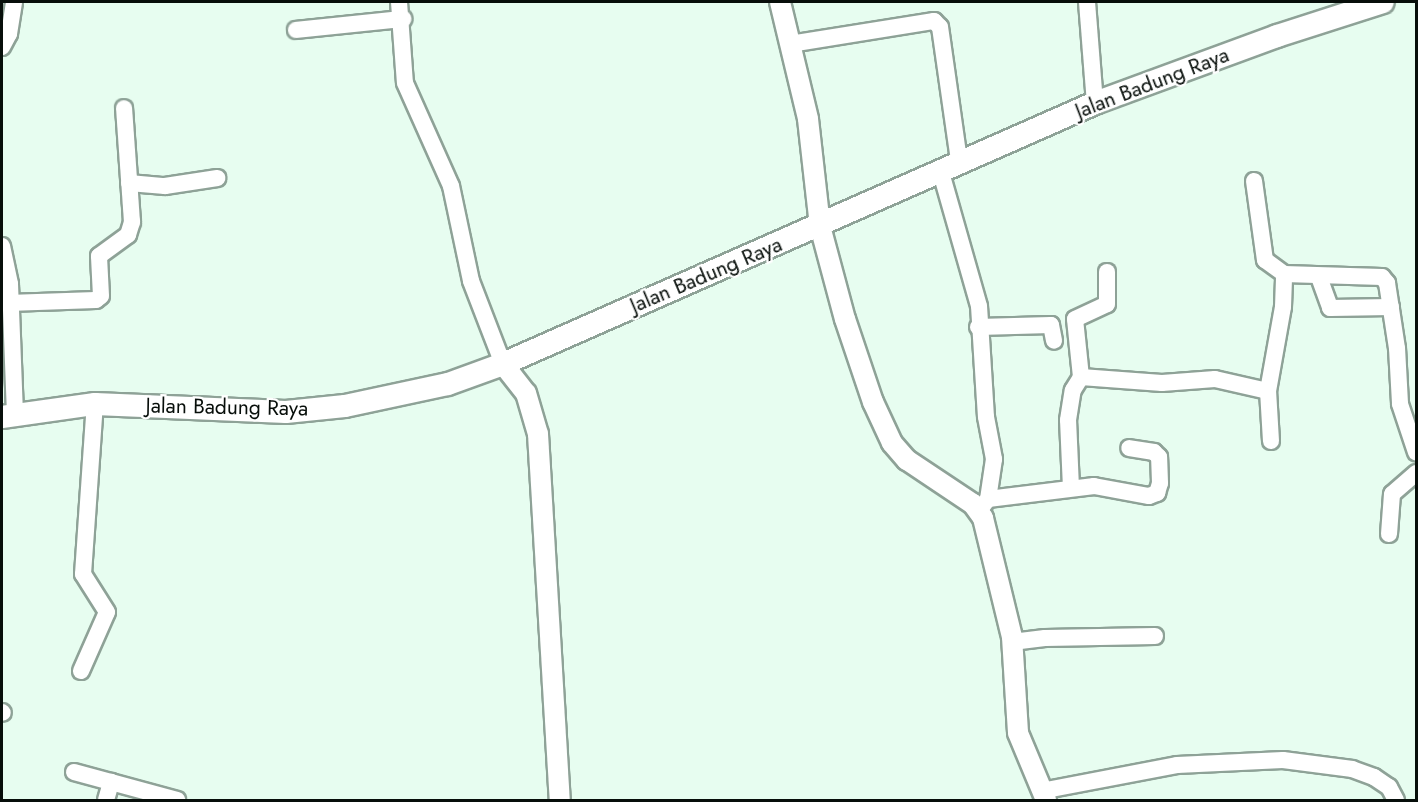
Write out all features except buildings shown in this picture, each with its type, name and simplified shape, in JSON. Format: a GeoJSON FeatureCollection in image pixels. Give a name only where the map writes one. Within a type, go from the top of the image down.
{"type":"FeatureCollection","features":[{"type":"Feature","properties":{"kind":"main road","name":"Jalan Badung Raya"},"geometry":{"type":"LineString","coordinates":[[8,416],[95,404],[242,411],[333,408],[448,384],[503,364],[1095,103],[1277,36],[1383,2]]}},
{"type":"Feature","properties":{"kind":"street"},"geometry":{"type":"LineString","coordinates":[[2,47],[9,34],[14,2]]}},
{"type":"Feature","properties":{"kind":"street"},"geometry":{"type":"LineString","coordinates":[[399,2],[403,19],[405,83],[451,186],[471,281],[503,364],[526,393],[538,434],[560,801]]}},
{"type":"Feature","properties":{"kind":"street"},"geometry":{"type":"LineString","coordinates":[[780,2],[808,119],[820,226],[845,319],[888,435],[907,460],[984,505],[1071,488],[1094,486],[1149,496],[1157,493],[1160,483],[1159,457],[1154,452],[1129,448]]}},
{"type":"Feature","properties":{"kind":"street"},"geometry":{"type":"LineString","coordinates":[[1087,2],[1095,103]]}},
{"type":"Feature","properties":{"kind":"street"},"geometry":{"type":"LineString","coordinates":[[296,30],[403,19]]}},
{"type":"Feature","properties":{"kind":"street"},"geometry":{"type":"LineString","coordinates":[[790,44],[934,21],[940,27],[950,165],[977,298],[986,417],[994,459],[984,505],[1012,642],[1018,733],[1043,796],[1177,765],[1273,760],[1352,769],[1389,787],[1396,801]]}},
{"type":"Feature","properties":{"kind":"street"},"geometry":{"type":"LineString","coordinates":[[8,303],[96,300],[101,296],[99,256],[128,235],[132,222],[124,108]]}},
{"type":"Feature","properties":{"kind":"street"},"geometry":{"type":"LineString","coordinates":[[129,183],[165,186],[217,178]]}},
{"type":"Feature","properties":{"kind":"street"},"geometry":{"type":"LineString","coordinates":[[1254,181],[1265,260],[1284,274],[1319,277],[1382,277],[1388,283],[1400,404],[1416,452]]}},
{"type":"Feature","properties":{"kind":"street"},"geometry":{"type":"LineString","coordinates":[[2,246],[10,284],[8,416]]}},
{"type":"Feature","properties":{"kind":"street"},"geometry":{"type":"LineString","coordinates":[[1071,488],[1068,420],[1073,390],[1081,377],[1075,319],[1107,304],[1107,272]]}},
{"type":"Feature","properties":{"kind":"street"},"geometry":{"type":"LineString","coordinates":[[1271,441],[1268,391],[1283,307],[1284,274]]}},
{"type":"Feature","properties":{"kind":"street"},"geometry":{"type":"LineString","coordinates":[[1319,277],[1330,308],[1391,307]]}},
{"type":"Feature","properties":{"kind":"street"},"geometry":{"type":"LineString","coordinates":[[978,327],[1051,325],[1054,341]]}},
{"type":"Feature","properties":{"kind":"street"},"geometry":{"type":"LineString","coordinates":[[1081,377],[1162,383],[1215,379],[1268,391]]}},
{"type":"Feature","properties":{"kind":"street"},"geometry":{"type":"LineString","coordinates":[[81,671],[107,612],[84,574],[95,404]]}},
{"type":"Feature","properties":{"kind":"street"},"geometry":{"type":"LineString","coordinates":[[1389,534],[1392,494],[1416,474]]}},
{"type":"Feature","properties":{"kind":"street"},"geometry":{"type":"LineString","coordinates":[[1012,642],[1045,638],[1155,636]]}},
{"type":"Feature","properties":{"kind":"street"},"geometry":{"type":"LineString","coordinates":[[74,772],[177,801]]}},
{"type":"Feature","properties":{"kind":"street"},"geometry":{"type":"LineString","coordinates":[[106,801],[111,783]]}}]}
